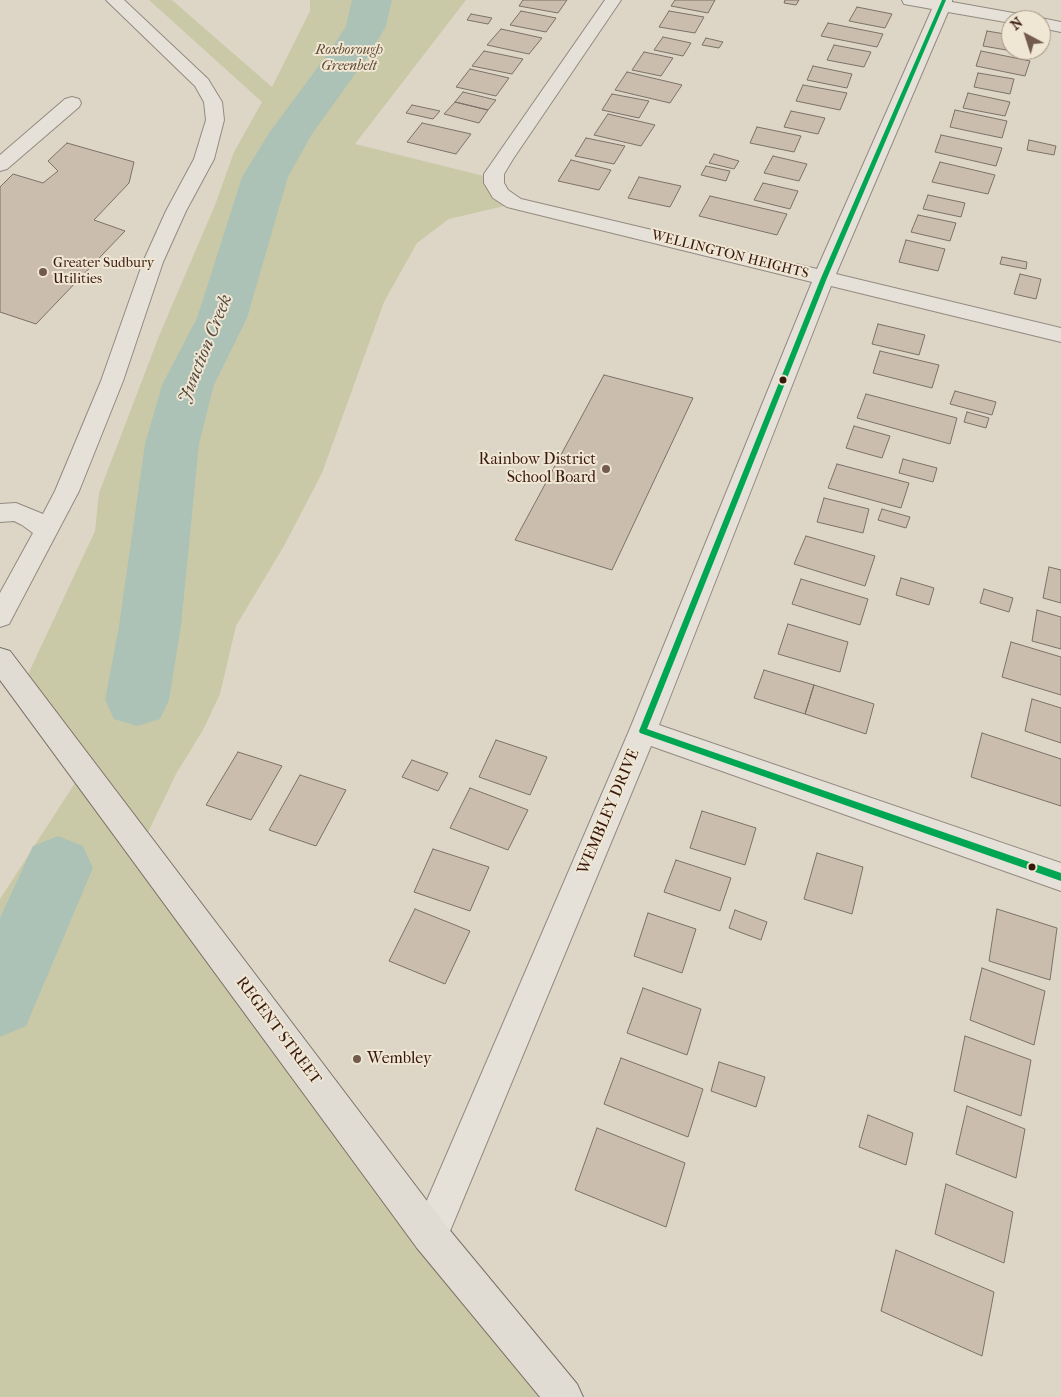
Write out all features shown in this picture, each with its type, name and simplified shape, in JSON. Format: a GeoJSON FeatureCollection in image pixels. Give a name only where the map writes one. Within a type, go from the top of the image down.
{"type":"FeatureCollection","features":[{"type":"Feature","properties":{"kind":"main road","name":"REGENT STREET"},"geometry":{"type":"LineString","coordinates":[[0,659],[430,1235],[564,1397]]}},
{"type":"Feature","properties":{"kind":"street"},"geometry":{"type":"LineString","coordinates":[[0,617],[67,491],[107,392],[153,262],[176,211],[204,159],[215,120],[213,102],[202,83],[114,0]]}},
{"type":"Feature","properties":{"kind":"street","name":"WELLINGTON HEIGHTS"},"geometry":{"type":"LineString","coordinates":[[614,0],[494,174],[494,183],[500,194],[514,203],[1061,335]]}},
{"type":"Feature","properties":{"kind":"street"},"geometry":{"type":"LineString","coordinates":[[910,0],[943,2],[1001,15]]}},
{"type":"Feature","properties":{"kind":"street","name":"WEMBLEY DRIVE"},"geometry":{"type":"LineString","coordinates":[[430,1235],[643,731],[824,278],[943,2]]}},
{"type":"Feature","properties":{"kind":"street"},"geometry":{"type":"LineString","coordinates":[[0,165],[72,103]]}},
{"type":"Feature","properties":{"kind":"street"},"geometry":{"type":"LineString","coordinates":[[0,513],[16,512],[31,518],[47,531]]}},
{"type":"Feature","properties":{"kind":"street"},"geometry":{"type":"LineString","coordinates":[[643,731],[1061,877]]}},
{"type":"Feature","properties":{"kind":"green space","name":"Roxborough Greenbelt"},"geometry":{"type":"Polygon","coordinates":[[[149,0],[172,0],[272,87],[310,11],[310,0],[466,0],[355,144],[492,178],[513,204],[449,219],[417,243],[384,302],[322,473],[284,546],[236,626],[220,694],[203,730],[176,774],[141,847],[559,1397],[0,1397],[0,899],[84,769],[23,685],[95,531],[99,493],[159,336],[215,205],[234,152],[262,102],[149,0]]]}},
{"type":"Feature","properties":{"kind":"building"},"geometry":{"type":"Polygon","coordinates":[[[523,0],[567,0],[558,13],[519,6],[523,0]]]}},
{"type":"Feature","properties":{"kind":"building"},"geometry":{"type":"Polygon","coordinates":[[[675,0],[715,0],[708,13],[671,6],[675,0]]]}},
{"type":"Feature","properties":{"kind":"building"},"geometry":{"type":"Polygon","coordinates":[[[785,0],[799,0],[796,5],[784,3],[785,0]]]}},
{"type":"Feature","properties":{"kind":"building"},"geometry":{"type":"Polygon","coordinates":[[[857,7],[892,14],[885,28],[849,21],[857,7]]]}},
{"type":"Feature","properties":{"kind":"building"},"geometry":{"type":"Polygon","coordinates":[[[521,11],[556,18],[546,32],[510,25],[521,11]]]}},
{"type":"Feature","properties":{"kind":"building"},"geometry":{"type":"Polygon","coordinates":[[[669,11],[704,17],[695,33],[659,27],[669,11]]]}},
{"type":"Feature","properties":{"kind":"building"},"geometry":{"type":"Polygon","coordinates":[[[471,14],[492,18],[488,24],[467,20],[471,14]]]}},
{"type":"Feature","properties":{"kind":"building"},"geometry":{"type":"Polygon","coordinates":[[[828,23],[883,34],[877,47],[821,36],[828,23]]]}},
{"type":"Feature","properties":{"kind":"building"},"geometry":{"type":"Polygon","coordinates":[[[501,29],[542,38],[529,54],[487,45],[501,29]]]}},
{"type":"Feature","properties":{"kind":"building"},"geometry":{"type":"Polygon","coordinates":[[[987,31],[1001,33],[1001,49],[983,46],[987,31]]]}},
{"type":"Feature","properties":{"kind":"building"},"geometry":{"type":"Polygon","coordinates":[[[663,37],[691,43],[683,56],[654,50],[663,37]]]}},
{"type":"Feature","properties":{"kind":"building"},"geometry":{"type":"Polygon","coordinates":[[[706,38],[723,42],[719,48],[702,45],[706,38]]]}},
{"type":"Feature","properties":{"kind":"building"},"geometry":{"type":"Polygon","coordinates":[[[834,45],[871,52],[864,67],[827,60],[834,45]]]}},
{"type":"Feature","properties":{"kind":"building"},"geometry":{"type":"Polygon","coordinates":[[[484,51],[523,59],[512,74],[472,66],[484,51]]]}},
{"type":"Feature","properties":{"kind":"building"},"geometry":{"type":"Polygon","coordinates":[[[981,51],[1001,55],[1001,60],[1030,61],[1025,76],[976,66],[981,51]]]}},
{"type":"Feature","properties":{"kind":"building"},"geometry":{"type":"Polygon","coordinates":[[[644,52],[673,58],[661,76],[632,70],[644,52]]]}},
{"type":"Feature","properties":{"kind":"building"},"geometry":{"type":"Polygon","coordinates":[[[813,66],[852,74],[847,88],[807,80],[813,66]]]}},
{"type":"Feature","properties":{"kind":"building"},"geometry":{"type":"Polygon","coordinates":[[[470,69],[509,78],[496,96],[456,87],[470,69]]]}},
{"type":"Feature","properties":{"kind":"building"},"geometry":{"type":"Polygon","coordinates":[[[627,72],[682,85],[670,103],[615,90],[627,72]]]}},
{"type":"Feature","properties":{"kind":"building"},"geometry":{"type":"Polygon","coordinates":[[[978,73],[1014,79],[1010,94],[974,87],[978,73]]]}},
{"type":"Feature","properties":{"kind":"building"},"geometry":{"type":"Polygon","coordinates":[[[803,85],[847,93],[840,110],[796,101],[803,85]]]}},
{"type":"Feature","properties":{"kind":"building"},"geometry":{"type":"Polygon","coordinates":[[[463,92],[496,100],[488,110],[455,102],[463,92]]]}},
{"type":"Feature","properties":{"kind":"building"},"geometry":{"type":"Polygon","coordinates":[[[968,93],[1010,102],[1005,116],[963,108],[968,93]]]}},
{"type":"Feature","properties":{"kind":"building"},"geometry":{"type":"Polygon","coordinates":[[[612,94],[649,101],[639,118],[602,110],[612,94]]]}},
{"type":"Feature","properties":{"kind":"building"},"geometry":{"type":"Polygon","coordinates":[[[455,102],[488,110],[479,123],[444,114],[455,102]]]}},
{"type":"Feature","properties":{"kind":"building"},"geometry":{"type":"Polygon","coordinates":[[[412,105],[440,111],[433,119],[406,113],[412,105]]]}},
{"type":"Feature","properties":{"kind":"building"},"geometry":{"type":"Polygon","coordinates":[[[955,110],[1007,121],[1002,138],[950,127],[955,110]]]}},
{"type":"Feature","properties":{"kind":"building"},"geometry":{"type":"Polygon","coordinates":[[[791,111],[825,118],[818,134],[784,127],[791,111]]]}},
{"type":"Feature","properties":{"kind":"building"},"geometry":{"type":"Polygon","coordinates":[[[608,114],[655,125],[641,146],[594,135],[608,114]]]}},
{"type":"Feature","properties":{"kind":"building"},"geometry":{"type":"Polygon","coordinates":[[[422,123],[471,134],[456,154],[407,142],[422,123]]]}},
{"type":"Feature","properties":{"kind":"building"},"geometry":{"type":"Polygon","coordinates":[[[757,127],[801,136],[794,152],[750,143],[757,127]]]}},
{"type":"Feature","properties":{"kind":"building"},"geometry":{"type":"Polygon","coordinates":[[[941,135],[1002,148],[996,166],[935,152],[941,135]]]}},
{"type":"Feature","properties":{"kind":"building"},"geometry":{"type":"Polygon","coordinates":[[[586,138],[625,146],[614,164],[575,156],[586,138]]]}},
{"type":"Feature","properties":{"kind":"building"},"geometry":{"type":"Polygon","coordinates":[[[1029,140],[1056,146],[1054,155],[1027,150],[1029,140]]]}},
{"type":"Feature","properties":{"kind":"building","name":"Greater Sudbury Utilities"},"geometry":{"type":"Polygon","coordinates":[[[67,143],[134,162],[129,183],[94,220],[125,231],[36,324],[0,312],[0,187],[13,174],[43,183],[58,171],[48,161],[67,143]]]}},
{"type":"Feature","properties":{"kind":"building"},"geometry":{"type":"Polygon","coordinates":[[[714,154],[739,161],[734,169],[709,163],[714,154]]]}},
{"type":"Feature","properties":{"kind":"building"},"geometry":{"type":"Polygon","coordinates":[[[773,156],[807,164],[799,181],[764,173],[773,156]]]}},
{"type":"Feature","properties":{"kind":"building"},"geometry":{"type":"Polygon","coordinates":[[[571,160],[611,170],[599,190],[558,181],[571,160]]]}},
{"type":"Feature","properties":{"kind":"building"},"geometry":{"type":"Polygon","coordinates":[[[940,162],[995,175],[988,194],[932,182],[940,162]]]}},
{"type":"Feature","properties":{"kind":"building"},"geometry":{"type":"Polygon","coordinates":[[[706,166],[730,171],[726,181],[701,175],[706,166]]]}},
{"type":"Feature","properties":{"kind":"building"},"geometry":{"type":"Polygon","coordinates":[[[639,177],[681,186],[670,207],[628,198],[639,177]]]}},
{"type":"Feature","properties":{"kind":"building"},"geometry":{"type":"Polygon","coordinates":[[[763,183],[798,191],[790,209],[754,200],[763,183]]]}},
{"type":"Feature","properties":{"kind":"building"},"geometry":{"type":"Polygon","coordinates":[[[928,195],[965,203],[961,217],[923,209],[928,195]]]}},
{"type":"Feature","properties":{"kind":"building"},"geometry":{"type":"Polygon","coordinates":[[[710,196],[787,214],[777,235],[699,216],[710,196]]]}},
{"type":"Feature","properties":{"kind":"building"},"geometry":{"type":"Polygon","coordinates":[[[918,215],[956,223],[950,241],[911,232],[918,215]]]}},
{"type":"Feature","properties":{"kind":"building"},"geometry":{"type":"Polygon","coordinates":[[[906,240],[945,249],[938,271],[899,262],[906,240]]]}},
{"type":"Feature","properties":{"kind":"building"},"geometry":{"type":"Polygon","coordinates":[[[1002,257],[1027,262],[1026,269],[1000,264],[1002,257]]]}},
{"type":"Feature","properties":{"kind":"building"},"geometry":{"type":"Polygon","coordinates":[[[1020,274],[1041,279],[1036,299],[1014,294],[1020,274]]]}},
{"type":"Feature","properties":{"kind":"building"},"geometry":{"type":"Polygon","coordinates":[[[878,324],[925,335],[919,355],[872,344],[878,324]]]}},
{"type":"Feature","properties":{"kind":"building"},"geometry":{"type":"Polygon","coordinates":[[[880,351],[939,365],[932,388],[873,373],[880,351]]]}},
{"type":"Feature","properties":{"kind":"building","name":"Rainbow District School Board"},"geometry":{"type":"Polygon","coordinates":[[[604,375],[693,398],[612,570],[515,540],[604,375]]]}},
{"type":"Feature","properties":{"kind":"building"},"geometry":{"type":"Polygon","coordinates":[[[955,391],[996,402],[992,415],[950,404],[955,391]]]}},
{"type":"Feature","properties":{"kind":"building"},"geometry":{"type":"Polygon","coordinates":[[[866,394],[957,418],[950,444],[857,418],[866,394]]]}},
{"type":"Feature","properties":{"kind":"building"},"geometry":{"type":"Polygon","coordinates":[[[967,412],[989,418],[986,428],[964,422],[967,412]]]}},
{"type":"Feature","properties":{"kind":"building"},"geometry":{"type":"Polygon","coordinates":[[[854,426],[890,436],[882,458],[846,448],[854,426]]]}},
{"type":"Feature","properties":{"kind":"building"},"geometry":{"type":"Polygon","coordinates":[[[903,459],[937,468],[933,482],[899,473],[903,459]]]}},
{"type":"Feature","properties":{"kind":"building"},"geometry":{"type":"Polygon","coordinates":[[[837,464],[909,483],[901,508],[828,488],[837,464]]]}},
{"type":"Feature","properties":{"kind":"building"},"geometry":{"type":"Polygon","coordinates":[[[824,498],[869,509],[863,533],[817,522],[824,498]]]}},
{"type":"Feature","properties":{"kind":"building"},"geometry":{"type":"Polygon","coordinates":[[[882,509],[910,517],[906,528],[878,520],[882,509]]]}},
{"type":"Feature","properties":{"kind":"building"},"geometry":{"type":"Polygon","coordinates":[[[806,536],[875,556],[865,586],[794,564],[806,536]]]}},
{"type":"Feature","properties":{"kind":"building"},"geometry":{"type":"Polygon","coordinates":[[[1049,567],[1061,570],[1061,603],[1043,598],[1049,567]]]}},
{"type":"Feature","properties":{"kind":"building"},"geometry":{"type":"Polygon","coordinates":[[[901,578],[934,588],[929,605],[896,595],[901,578]]]}},
{"type":"Feature","properties":{"kind":"building"},"geometry":{"type":"Polygon","coordinates":[[[801,579],[868,599],[860,625],[792,604],[801,579]]]}},
{"type":"Feature","properties":{"kind":"building"},"geometry":{"type":"Polygon","coordinates":[[[984,589],[1013,598],[1009,612],[980,603],[984,589]]]}},
{"type":"Feature","properties":{"kind":"building"},"geometry":{"type":"Polygon","coordinates":[[[1037,610],[1061,617],[1061,649],[1032,641],[1037,610]]]}},
{"type":"Feature","properties":{"kind":"building"},"geometry":{"type":"Polygon","coordinates":[[[788,624],[848,642],[840,672],[778,654],[788,624]]]}},
{"type":"Feature","properties":{"kind":"building"},"geometry":{"type":"Polygon","coordinates":[[[1011,642],[1061,657],[1061,695],[1002,677],[1011,642]]]}},
{"type":"Feature","properties":{"kind":"building"},"geometry":{"type":"Polygon","coordinates":[[[764,670],[814,685],[805,714],[754,698],[764,670]]]}},
{"type":"Feature","properties":{"kind":"building"},"geometry":{"type":"Polygon","coordinates":[[[814,685],[874,704],[866,734],[805,714],[814,685]]]}},
{"type":"Feature","properties":{"kind":"building"},"geometry":{"type":"Polygon","coordinates":[[[1032,699],[1061,708],[1061,743],[1025,731],[1032,699]]]}},
{"type":"Feature","properties":{"kind":"building"},"geometry":{"type":"Polygon","coordinates":[[[982,733],[1061,759],[1061,806],[971,777],[982,733]]]}},
{"type":"Feature","properties":{"kind":"building"},"geometry":{"type":"Polygon","coordinates":[[[496,740],[547,757],[530,795],[479,777],[496,740]]]}},
{"type":"Feature","properties":{"kind":"building"},"geometry":{"type":"Polygon","coordinates":[[[238,752],[282,766],[251,820],[206,805],[238,752]]]}},
{"type":"Feature","properties":{"kind":"building"},"geometry":{"type":"Polygon","coordinates":[[[412,760],[448,773],[438,791],[402,777],[412,760]]]}},
{"type":"Feature","properties":{"kind":"building"},"geometry":{"type":"Polygon","coordinates":[[[300,775],[346,790],[316,846],[269,830],[300,775]]]}},
{"type":"Feature","properties":{"kind":"building"},"geometry":{"type":"Polygon","coordinates":[[[470,788],[528,810],[508,850],[450,828],[470,788]]]}},
{"type":"Feature","properties":{"kind":"building"},"geometry":{"type":"Polygon","coordinates":[[[702,811],[756,828],[745,865],[690,848],[702,811]]]}},
{"type":"Feature","properties":{"kind":"building"},"geometry":{"type":"Polygon","coordinates":[[[433,849],[489,867],[470,911],[414,892],[433,849]]]}},
{"type":"Feature","properties":{"kind":"building"},"geometry":{"type":"Polygon","coordinates":[[[817,853],[863,867],[852,914],[804,899],[817,853]]]}},
{"type":"Feature","properties":{"kind":"building"},"geometry":{"type":"Polygon","coordinates":[[[676,860],[731,878],[720,911],[664,892],[676,860]]]}},
{"type":"Feature","properties":{"kind":"building"},"geometry":{"type":"Polygon","coordinates":[[[415,909],[470,931],[445,984],[389,961],[415,909]]]}},
{"type":"Feature","properties":{"kind":"building"},"geometry":{"type":"Polygon","coordinates":[[[997,909],[1057,928],[1050,980],[989,961],[997,909]]]}},
{"type":"Feature","properties":{"kind":"building"},"geometry":{"type":"Polygon","coordinates":[[[735,910],[767,922],[761,940],[729,928],[735,910]]]}},
{"type":"Feature","properties":{"kind":"building"},"geometry":{"type":"Polygon","coordinates":[[[648,913],[696,929],[682,973],[634,956],[648,913]]]}},
{"type":"Feature","properties":{"kind":"building"},"geometry":{"type":"Polygon","coordinates":[[[982,968],[1045,991],[1034,1045],[970,1020],[982,968]]]}},
{"type":"Feature","properties":{"kind":"building"},"geometry":{"type":"Polygon","coordinates":[[[643,988],[701,1009],[687,1055],[627,1033],[643,988]]]}},
{"type":"Feature","properties":{"kind":"building"},"geometry":{"type":"Polygon","coordinates":[[[965,1036],[1031,1060],[1021,1116],[954,1091],[965,1036]]]}},
{"type":"Feature","properties":{"kind":"building"},"geometry":{"type":"Polygon","coordinates":[[[621,1058],[703,1089],[688,1137],[604,1104],[621,1058]]]}},
{"type":"Feature","properties":{"kind":"building"},"geometry":{"type":"Polygon","coordinates":[[[719,1062],[765,1077],[756,1107],[711,1091],[719,1062]]]}},
{"type":"Feature","properties":{"kind":"building"},"geometry":{"type":"Polygon","coordinates":[[[967,1106],[1025,1129],[1016,1178],[956,1154],[967,1106]]]}},
{"type":"Feature","properties":{"kind":"building"},"geometry":{"type":"Polygon","coordinates":[[[868,1115],[913,1133],[906,1165],[859,1147],[868,1115]]]}},
{"type":"Feature","properties":{"kind":"building"},"geometry":{"type":"Polygon","coordinates":[[[597,1128],[685,1163],[666,1227],[575,1190],[597,1128]]]}},
{"type":"Feature","properties":{"kind":"building"},"geometry":{"type":"Polygon","coordinates":[[[946,1184],[1013,1212],[1004,1263],[935,1234],[946,1184]]]}},
{"type":"Feature","properties":{"kind":"building"},"geometry":{"type":"Polygon","coordinates":[[[896,1250],[994,1292],[982,1356],[881,1311],[896,1250]]]}},
{"type":"Feature","properties":{"kind":"waterway","name":"Junction Creek"},"geometry":{"type":"LineString","coordinates":[[137,700],[150,626],[172,444],[188,385],[222,318],[265,177],[291,133],[350,52],[366,26],[372,0]]}},
{"type":"Feature","properties":{"kind":"waterway","name":"Junction Creek"},"geometry":{"type":"LineString","coordinates":[[0,1001],[58,868]]}},
{"type":"Feature","properties":{"kind":"transit line"},"geometry":{"type":"LineString","coordinates":[[944,0],[824,278],[643,731],[1061,877]]}},
{"type":"Feature","properties":{"kind":"place","name":"Greater Sudbury Utilities"},"geometry":{"type":"Point","coordinates":[43,272]}},
{"type":"Feature","properties":{"kind":"place","name":"Rainbow District School Board"},"geometry":{"type":"Point","coordinates":[606,469]}},
{"type":"Feature","properties":{"kind":"place","name":"Wembley"},"geometry":{"type":"Point","coordinates":[357,1059]}}]}
